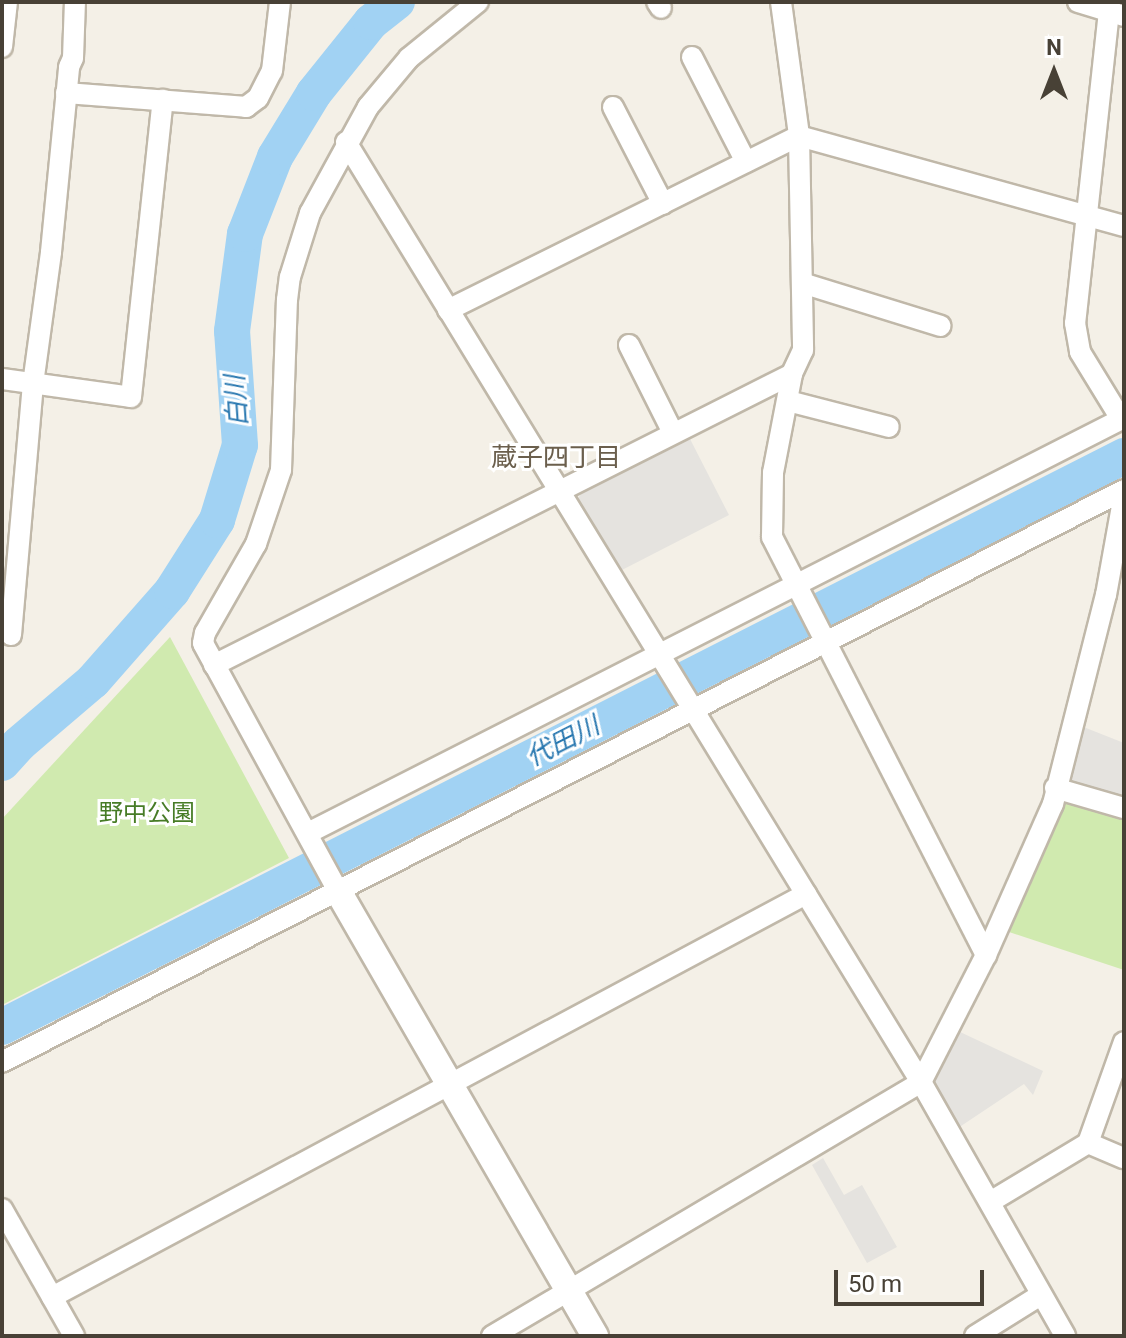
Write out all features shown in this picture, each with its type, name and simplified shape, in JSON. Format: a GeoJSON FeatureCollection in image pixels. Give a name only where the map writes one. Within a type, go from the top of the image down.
{"type":"FeatureCollection","features":[{"type":"Feature","properties":{"kind":"street"},"geometry":{"type":"LineString","coordinates":[[11,635],[33,384],[51,252],[69,67],[73,58],[75,2]]}},
{"type":"Feature","properties":{"kind":"street"},"geometry":{"type":"LineString","coordinates":[[66,93],[246,107],[258,98],[272,71],[280,2]]}},
{"type":"Feature","properties":{"kind":"street"},"geometry":{"type":"LineString","coordinates":[[478,2],[409,58],[368,107],[346,142],[310,213],[290,277],[281,470],[256,544],[205,633],[203,643],[336,885],[595,1336]]}},
{"type":"Feature","properties":{"kind":"street"},"geometry":{"type":"LineString","coordinates":[[781,2],[799,136],[803,350],[792,374],[773,473],[772,537],[986,955]]}},
{"type":"Feature","properties":{"kind":"street"},"geometry":{"type":"LineString","coordinates":[[312,839],[1123,419],[1080,352],[1075,323],[1085,215],[1115,10],[1078,2]]}},
{"type":"Feature","properties":{"kind":"street"},"geometry":{"type":"LineString","coordinates":[[2,47],[5,7]]}},
{"type":"Feature","properties":{"kind":"street"},"geometry":{"type":"LineString","coordinates":[[692,57],[746,162]]}},
{"type":"Feature","properties":{"kind":"street"},"geometry":{"type":"LineString","coordinates":[[2,379],[131,397],[163,100]]}},
{"type":"Feature","properties":{"kind":"street"},"geometry":{"type":"LineString","coordinates":[[613,107],[663,204]]}},
{"type":"Feature","properties":{"kind":"street"},"geometry":{"type":"LineString","coordinates":[[448,310],[799,136],[1124,226]]}},
{"type":"Feature","properties":{"kind":"street"},"geometry":{"type":"LineString","coordinates":[[346,142],[559,488],[689,708],[921,1082],[990,1202],[1039,1296],[1065,1336]]}},
{"type":"Feature","properties":{"kind":"street"},"geometry":{"type":"LineString","coordinates":[[802,283],[941,326]]}},
{"type":"Feature","properties":{"kind":"street"},"geometry":{"type":"LineString","coordinates":[[629,345],[673,433]]}},
{"type":"Feature","properties":{"kind":"street"},"geometry":{"type":"LineString","coordinates":[[214,665],[559,488],[792,374]]}},
{"type":"Feature","properties":{"kind":"street"},"geometry":{"type":"LineString","coordinates":[[788,401],[889,427]]}},
{"type":"Feature","properties":{"kind":"street"},"geometry":{"type":"LineString","coordinates":[[2,1062],[336,885],[689,708],[824,636],[1124,493]]}},
{"type":"Feature","properties":{"kind":"street"},"geometry":{"type":"LineString","coordinates":[[492,1336],[921,1082],[986,955],[1053,804],[1106,595],[1124,493]]}},
{"type":"Feature","properties":{"kind":"street"},"geometry":{"type":"LineString","coordinates":[[1055,788],[1124,808]]}},
{"type":"Feature","properties":{"kind":"street"},"geometry":{"type":"LineString","coordinates":[[52,1297],[806,894]]}},
{"type":"Feature","properties":{"kind":"street"},"geometry":{"type":"LineString","coordinates":[[990,1202],[1088,1143],[1124,1042]]}},
{"type":"Feature","properties":{"kind":"street"},"geometry":{"type":"LineString","coordinates":[[1088,1143],[1124,1158]]}},
{"type":"Feature","properties":{"kind":"street"},"geometry":{"type":"LineString","coordinates":[[2,1209],[74,1336]]}},
{"type":"Feature","properties":{"kind":"street"},"geometry":{"type":"LineString","coordinates":[[975,1336],[1039,1296]]}},
{"type":"Feature","properties":{"kind":"green space","name":"野中公園"},"geometry":{"type":"Polygon","coordinates":[[[170,637],[289,858],[2,1005],[2,819],[170,637]]]}},
{"type":"Feature","properties":{"kind":"green space"},"geometry":{"type":"Polygon","coordinates":[[[1069,800],[1124,816],[1124,970],[1009,932],[1062,806],[1069,800]]]}},
{"type":"Feature","properties":{"kind":"shaded area"},"geometry":{"type":"Polygon","coordinates":[[[689,437],[729,515],[620,571],[578,499],[582,491],[689,437]]]}},
{"type":"Feature","properties":{"kind":"shaded area"},"geometry":{"type":"Polygon","coordinates":[[[1081,726],[1124,743],[1124,797],[1065,780],[1081,726]]]}},
{"type":"Feature","properties":{"kind":"shaded area"},"geometry":{"type":"Polygon","coordinates":[[[958,1031],[1043,1071],[1033,1095],[1024,1084],[958,1128],[932,1085],[958,1031]]]}},
{"type":"Feature","properties":{"kind":"shaded area"},"geometry":{"type":"Polygon","coordinates":[[[823,1158],[844,1195],[862,1185],[897,1247],[867,1263],[812,1165],[823,1158]]]}},
{"type":"Feature","properties":{"kind":"waterway","name":"白川"},"geometry":{"type":"LineString","coordinates":[[2,763],[19,744],[93,681],[172,591],[217,520],[240,445],[232,331],[245,234],[275,157],[314,93],[371,22],[397,2]]}},
{"type":"Feature","properties":{"kind":"waterway","name":"代田川"},"geometry":{"type":"LineString","coordinates":[[2,1027],[1124,456]]}},
{"type":"Feature","properties":{"kind":"district","name":"蔵子四丁目"},"geometry":{"type":"Point","coordinates":[556,458]}}]}
